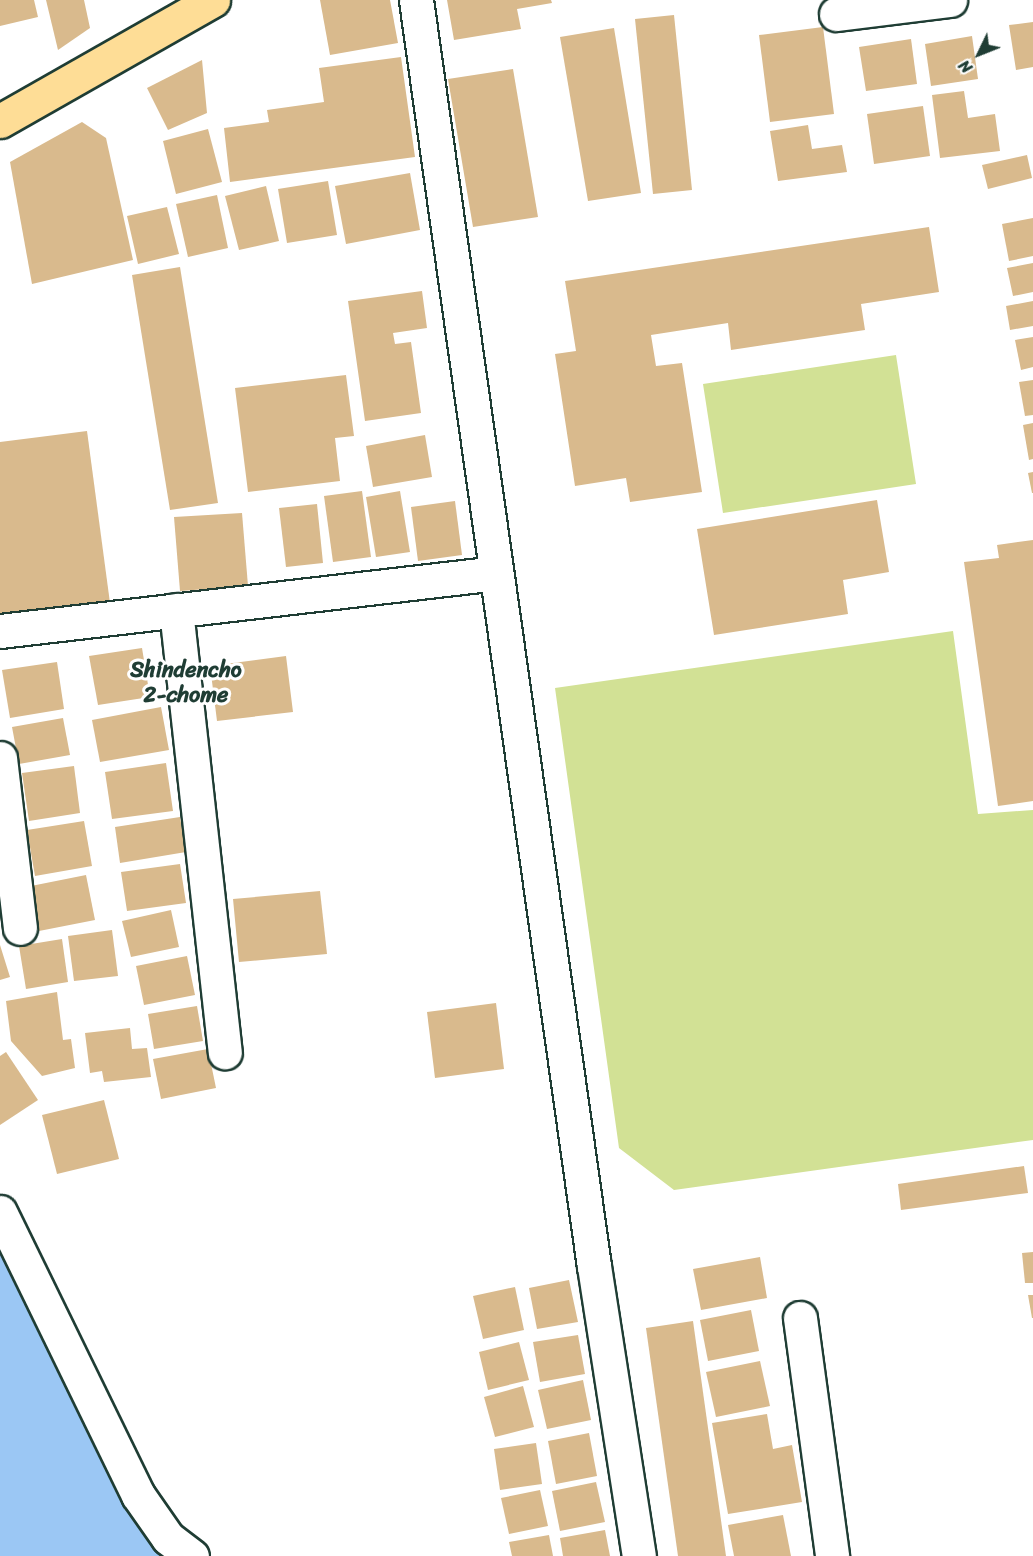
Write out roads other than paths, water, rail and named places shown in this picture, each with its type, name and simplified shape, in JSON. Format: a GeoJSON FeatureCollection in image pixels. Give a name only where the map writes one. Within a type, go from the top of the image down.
{"type":"FeatureCollection","features":[{"type":"Feature","properties":{"kind":"highway"},"geometry":{"type":"LineString","coordinates":[[0,121],[205,3]]}},
{"type":"Feature","properties":{"kind":"street"},"geometry":{"type":"LineString","coordinates":[[416,0],[639,1556]]}},
{"type":"Feature","properties":{"kind":"street"},"geometry":{"type":"LineString","coordinates":[[836,14],[950,0]]}},
{"type":"Feature","properties":{"kind":"street"},"geometry":{"type":"LineString","coordinates":[[0,631],[497,573]]}},
{"type":"Feature","properties":{"kind":"street"},"geometry":{"type":"LineString","coordinates":[[176,610],[225,1052]]}},
{"type":"Feature","properties":{"kind":"street"},"geometry":{"type":"LineString","coordinates":[[0,758],[20,928]]}},
{"type":"Feature","properties":{"kind":"street"},"geometry":{"type":"LineString","coordinates":[[0,1212],[138,1495],[168,1538],[192,1556]]}},
{"type":"Feature","properties":{"kind":"street"},"geometry":{"type":"LineString","coordinates":[[800,1318],[832,1556]]}},
{"type":"Feature","properties":{"kind":"water"},"geometry":{"type":"Polygon","coordinates":[[[0,1230],[125,1496],[163,1556],[0,1556],[0,1230]]]}},
{"type":"Feature","properties":{"kind":"district","name":"Shindencho 2-chome"},"geometry":{"type":"Point","coordinates":[186,682]}}]}
